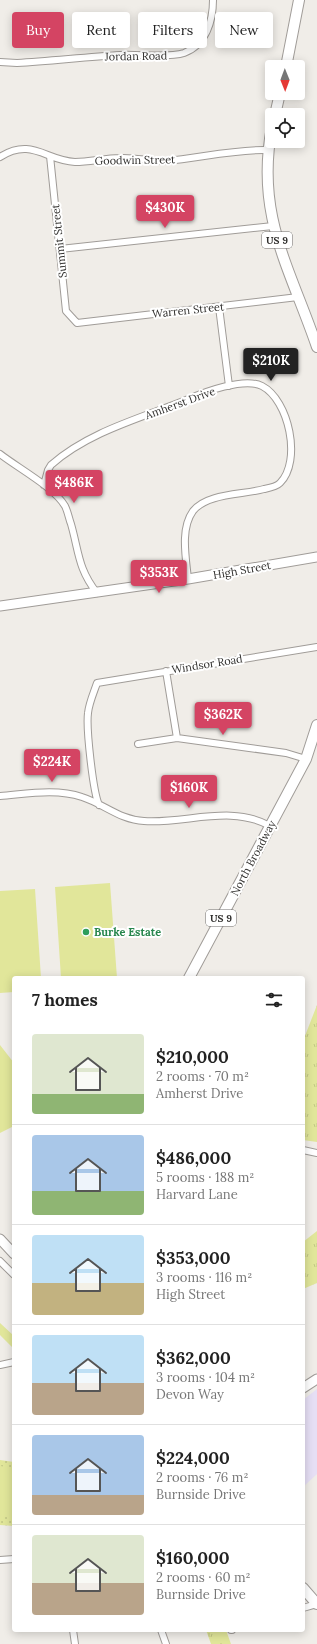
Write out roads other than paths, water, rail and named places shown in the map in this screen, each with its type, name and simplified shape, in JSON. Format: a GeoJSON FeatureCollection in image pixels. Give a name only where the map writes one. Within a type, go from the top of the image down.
{"type":"FeatureCollection","features":[{"type":"Feature","properties":{"kind":"main road"},"geometry":{"type":"LineString","coordinates":[[287,60],[299,0]]}},
{"type":"Feature","properties":{"kind":"main road","name":"US 9"},"geometry":{"type":"LineString","coordinates":[[268,150],[268,192],[273,226],[317,347]]}},
{"type":"Feature","properties":{"kind":"main road","name":"US 9"},"geometry":{"type":"LineString","coordinates":[[306,759],[317,726]]}},
{"type":"Feature","properties":{"kind":"main road","name":"US 9"},"geometry":{"type":"LineString","coordinates":[[306,759],[317,748]]}},
{"type":"Feature","properties":{"kind":"main road","name":"North Broadway"},"geometry":{"type":"LineString","coordinates":[[190,976],[306,759]]}},
{"type":"Feature","properties":{"kind":"main road"},"geometry":{"type":"LineString","coordinates":[[305,1590],[317,1604]]}},
{"type":"Feature","properties":{"kind":"street","name":"Jordan Road"},"geometry":{"type":"LineString","coordinates":[[0,62],[17,63],[120,55],[173,55],[184,53],[191,49],[207,32],[211,21],[213,0]]}},
{"type":"Feature","properties":{"kind":"street","name":"Goodwin Street"},"geometry":{"type":"LineString","coordinates":[[0,157],[15,150],[27,149],[43,152],[61,160],[75,162],[120,158],[164,161],[268,150]]}},
{"type":"Feature","properties":{"kind":"street","name":"Summit Street"},"geometry":{"type":"LineString","coordinates":[[50,156],[66,311],[77,323]]}},
{"type":"Feature","properties":{"kind":"street"},"geometry":{"type":"LineString","coordinates":[[60,249],[273,226]]}},
{"type":"Feature","properties":{"kind":"street","name":"Warren Street"},"geometry":{"type":"LineString","coordinates":[[77,323],[298,297]]}},
{"type":"Feature","properties":{"kind":"street"},"geometry":{"type":"LineString","coordinates":[[219,307],[229,386]]}},
{"type":"Feature","properties":{"kind":"street","name":"Amherst Drive"},"geometry":{"type":"LineString","coordinates":[[44,485],[51,465],[91,438],[206,392],[229,386],[256,384],[263,386],[276,397],[286,416],[291,448],[290,468],[279,484],[254,492],[208,500],[194,510],[189,517],[187,527],[186,548],[188,579]]}},
{"type":"Feature","properties":{"kind":"street"},"geometry":{"type":"LineString","coordinates":[[0,454],[44,485],[66,507],[84,574],[97,593]]}},
{"type":"Feature","properties":{"kind":"street","name":"High Street"},"geometry":{"type":"LineString","coordinates":[[0,606],[188,579],[317,557]]}},
{"type":"Feature","properties":{"kind":"street","name":"Windsor Road"},"geometry":{"type":"LineString","coordinates":[[99,805],[87,729],[88,711],[97,683],[317,646]]}},
{"type":"Feature","properties":{"kind":"street"},"geometry":{"type":"LineString","coordinates":[[166,671],[177,738]]}},
{"type":"Feature","properties":{"kind":"street"},"geometry":{"type":"LineString","coordinates":[[138,744],[177,738],[286,753],[306,759]]}},
{"type":"Feature","properties":{"kind":"street"},"geometry":{"type":"LineString","coordinates":[[0,796],[54,792],[82,797],[129,820],[144,822],[216,815],[250,817],[270,826]]}},
{"type":"Feature","properties":{"kind":"street"},"geometry":{"type":"LineString","coordinates":[[305,1150],[317,1153]]}},
{"type":"Feature","properties":{"kind":"street"},"geometry":{"type":"LineString","coordinates":[[0,1239],[12,1252]]}},
{"type":"Feature","properties":{"kind":"street"},"geometry":{"type":"LineString","coordinates":[[0,1261],[12,1273]]}},
{"type":"Feature","properties":{"kind":"street"},"geometry":{"type":"LineString","coordinates":[[0,1365],[12,1362]]}},
{"type":"Feature","properties":{"kind":"street"},"geometry":{"type":"LineString","coordinates":[[305,1387],[317,1379]]}},
{"type":"Feature","properties":{"kind":"street"},"geometry":{"type":"LineString","coordinates":[[0,1560],[12,1559]]}},
{"type":"Feature","properties":{"kind":"street"},"geometry":{"type":"LineString","coordinates":[[305,1607],[317,1604]]}},
{"type":"Feature","properties":{"kind":"street"},"geometry":{"type":"LineString","coordinates":[[73,1632],[75,1644]]}},
{"type":"Feature","properties":{"kind":"street"},"geometry":{"type":"LineString","coordinates":[[163,1632],[166,1644]]}},
{"type":"Feature","properties":{"kind":"place","name":"Burke Estate"},"geometry":{"type":"Point","coordinates":[86,932]}}]}
